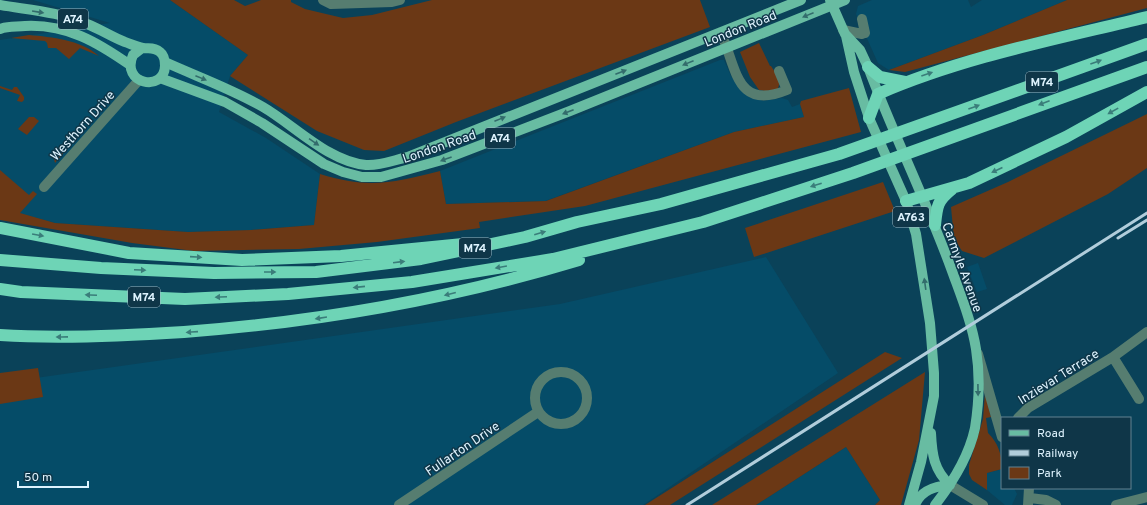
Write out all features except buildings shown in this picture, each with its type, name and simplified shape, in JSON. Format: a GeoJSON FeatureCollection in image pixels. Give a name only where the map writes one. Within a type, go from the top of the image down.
{"type":"FeatureCollection","features":[{"type":"Feature","properties":{"kind":"highway"},"geometry":{"type":"LineString","coordinates":[[869,118],[878,94],[941,69],[1147,18]]}},
{"type":"Feature","properties":{"kind":"highway","name":"M74"},"geometry":{"type":"LineString","coordinates":[[0,260],[101,268],[214,272],[316,272],[421,260],[525,237],[577,222],[661,204],[839,154],[938,120],[1147,44]]}},
{"type":"Feature","properties":{"kind":"highway"},"geometry":{"type":"LineString","coordinates":[[868,67],[880,77],[906,82]]}},
{"type":"Feature","properties":{"kind":"highway","name":"M74"},"geometry":{"type":"LineString","coordinates":[[0,335],[40,338],[134,335],[236,328],[317,319],[428,300],[553,268],[703,222],[853,173],[1147,67]]}},
{"type":"Feature","properties":{"kind":"highway"},"geometry":{"type":"LineString","coordinates":[[906,201],[969,183],[1066,138],[1147,92]]}},
{"type":"Feature","properties":{"kind":"highway","name":"A763"},"geometry":{"type":"LineString","coordinates":[[935,225],[936,207],[941,198],[953,188]]}},
{"type":"Feature","properties":{"kind":"highway","name":"M74"},"geometry":{"type":"LineString","coordinates":[[0,290],[185,299],[296,294],[412,282],[552,259],[703,222]]}},
{"type":"Feature","properties":{"kind":"highway","name":"M74"},"geometry":{"type":"LineString","coordinates":[[0,228],[129,252],[242,260],[341,256],[525,237]]}},
{"type":"Feature","properties":{"kind":"main road","name":"London Road"},"geometry":{"type":"LineString","coordinates":[[0,5],[64,17],[86,23],[142,48],[153,48],[159,51],[165,62],[228,89],[263,107],[325,150],[344,160],[366,165],[382,164],[408,157],[801,0]]}},
{"type":"Feature","properties":{"kind":"main road","name":"London Road"},"geometry":{"type":"LineString","coordinates":[[140,80],[146,82],[154,81],[160,78],[225,102],[262,123],[324,164],[343,172],[362,177],[381,177],[442,160],[570,111],[831,3],[845,0]]}},
{"type":"Feature","properties":{"kind":"main road","name":"Carmyle Avenue"},"geometry":{"type":"LineString","coordinates":[[831,3],[844,32],[854,72],[869,118],[906,201],[916,234],[930,323],[934,373],[930,420]]}},
{"type":"Feature","properties":{"kind":"main road","name":"A74"},"geometry":{"type":"LineString","coordinates":[[0,29],[38,25],[74,32],[100,45],[130,65],[133,74],[140,80]]}},
{"type":"Feature","properties":{"kind":"main road","name":"Carmyle Avenue"},"geometry":{"type":"LineString","coordinates":[[844,32],[860,50],[935,225],[964,303],[973,337],[976,350],[978,400],[974,428],[969,447],[950,485]]}},
{"type":"Feature","properties":{"kind":"main road"},"geometry":{"type":"LineString","coordinates":[[130,65],[133,55],[142,48]]}},
{"type":"Feature","properties":{"kind":"main road"},"geometry":{"type":"LineString","coordinates":[[160,78],[164,72],[165,62]]}},
{"type":"Feature","properties":{"kind":"main road"},"geometry":{"type":"LineString","coordinates":[[930,420],[932,449],[935,462],[940,475],[950,485]]}},
{"type":"Feature","properties":{"kind":"main road","name":"A763"},"geometry":{"type":"LineString","coordinates":[[909,505],[917,481],[930,420]]}},
{"type":"Feature","properties":{"kind":"main road"},"geometry":{"type":"LineString","coordinates":[[914,505],[925,491],[938,486],[950,485]]}},
{"type":"Feature","properties":{"kind":"main road","name":"A763"},"geometry":{"type":"LineString","coordinates":[[935,505],[950,485]]}},
{"type":"Feature","properties":{"kind":"street"},"geometry":{"type":"LineString","coordinates":[[323,0],[331,4],[392,2],[400,0]]}},
{"type":"Feature","properties":{"kind":"street"},"geometry":{"type":"LineString","coordinates":[[844,32],[864,34],[862,19]]}},
{"type":"Feature","properties":{"kind":"street"},"geometry":{"type":"LineString","coordinates":[[721,33],[734,68],[746,92],[752,95],[771,97],[787,90],[779,71]]}},
{"type":"Feature","properties":{"kind":"street","name":"Westhorn Drive"},"geometry":{"type":"LineString","coordinates":[[44,187],[140,80]]}},
{"type":"Feature","properties":{"kind":"street","name":"Inzievar Terrace"},"geometry":{"type":"LineString","coordinates":[[1018,417],[1028,408],[1113,357],[1147,332]]}},
{"type":"Feature","properties":{"kind":"street"},"geometry":{"type":"LineString","coordinates":[[976,350],[991,395],[1001,433]]}},
{"type":"Feature","properties":{"kind":"street","name":"Inzievar Terrace"},"geometry":{"type":"LineString","coordinates":[[1113,357],[1139,399]]}},
{"type":"Feature","properties":{"kind":"street"},"geometry":{"type":"LineString","coordinates":[[562,373],[570,374],[581,382],[587,396],[586,403],[580,416],[574,421],[558,424],[544,418],[538,412],[535,404],[537,389],[547,376],[562,373]]}},
{"type":"Feature","properties":{"kind":"street","name":"Fullarton Drive"},"geometry":{"type":"LineString","coordinates":[[399,505],[538,412]]}},
{"type":"Feature","properties":{"kind":"street"},"geometry":{"type":"LineString","coordinates":[[950,485],[983,505]]}},
{"type":"Feature","properties":{"kind":"street"},"geometry":{"type":"LineString","coordinates":[[1027,494],[1056,505]]}},
{"type":"Feature","properties":{"kind":"street"},"geometry":{"type":"LineString","coordinates":[[1116,505],[1147,497]]}},
{"type":"Feature","properties":{"kind":"shaded area"},"geometry":{"type":"Polygon","coordinates":[[[33,0],[170,0],[248,55],[230,76],[219,112],[266,138],[320,174],[314,225],[251,230],[188,232],[55,223],[0,208],[0,40],[110,23],[33,0]]]}},
{"type":"Feature","properties":{"kind":"shaded area"},"geometry":{"type":"Polygon","coordinates":[[[872,0],[968,0],[971,7],[982,0],[1067,0],[983,35],[889,70],[878,63],[856,14],[858,6],[872,0]]]}},
{"type":"Feature","properties":{"kind":"shaded area"},"geometry":{"type":"Polygon","coordinates":[[[720,60],[724,60],[731,76],[743,92],[763,101],[782,98],[788,100],[792,107],[800,104],[804,117],[734,132],[545,201],[446,204],[440,171],[720,60]]]}},
{"type":"Feature","properties":{"kind":"shaded area"},"geometry":{"type":"Polygon","coordinates":[[[766,257],[838,373],[643,505],[0,505],[0,383],[560,304],[766,257]]]}},
{"type":"Feature","properties":{"kind":"shaded area"},"geometry":{"type":"Polygon","coordinates":[[[978,263],[987,289],[977,292],[967,267],[978,263]]]}},
{"type":"Feature","properties":{"kind":"shaded area"},"geometry":{"type":"Polygon","coordinates":[[[846,447],[880,500],[875,505],[756,505],[846,447]]]}},
{"type":"Feature","properties":{"kind":"shaded area"},"geometry":{"type":"Polygon","coordinates":[[[1001,469],[1001,489],[1014,489],[1017,494],[1012,505],[1005,505],[987,490],[987,473],[1001,469]]]}},
{"type":"Feature","properties":{"kind":"green space"},"geometry":{"type":"Polygon","coordinates":[[[170,0],[234,0],[245,6],[261,0],[291,0],[291,2],[305,9],[343,18],[372,15],[432,0],[700,0],[710,27],[456,122],[384,151],[364,150],[317,131],[230,76],[248,55],[170,0]]]}},
{"type":"Feature","properties":{"kind":"green space"},"geometry":{"type":"Polygon","coordinates":[[[1067,0],[1147,0],[1147,8],[905,72],[889,70],[983,35],[1067,0]]]}},
{"type":"Feature","properties":{"kind":"green space"},"geometry":{"type":"Polygon","coordinates":[[[29,35],[66,40],[84,46],[99,56],[80,48],[69,59],[56,48],[48,48],[45,41],[11,38],[29,35]]]}},
{"type":"Feature","properties":{"kind":"green space"},"geometry":{"type":"Polygon","coordinates":[[[759,43],[770,66],[780,80],[778,89],[771,92],[759,90],[750,77],[740,52],[759,43]]]}},
{"type":"Feature","properties":{"kind":"green space"},"geometry":{"type":"Polygon","coordinates":[[[0,86],[12,90],[14,87],[17,87],[24,97],[24,100],[22,102],[17,101],[20,95],[0,88],[0,86]]]}},
{"type":"Feature","properties":{"kind":"green space"},"geometry":{"type":"Polygon","coordinates":[[[849,88],[861,132],[585,206],[479,222],[480,228],[377,242],[299,249],[194,251],[132,243],[0,220],[0,170],[29,195],[33,191],[37,194],[20,213],[55,223],[188,232],[251,230],[314,225],[320,174],[352,182],[380,183],[408,179],[440,171],[446,204],[546,201],[734,132],[804,117],[800,104],[801,101],[849,88]]]}},
{"type":"Feature","properties":{"kind":"green space"},"geometry":{"type":"Polygon","coordinates":[[[1147,114],[1147,168],[1108,194],[984,258],[962,251],[954,239],[951,207],[1008,182],[1147,114]]]}},
{"type":"Feature","properties":{"kind":"green space"},"geometry":{"type":"Polygon","coordinates":[[[29,117],[34,117],[39,121],[27,135],[18,129],[29,117]]]}},
{"type":"Feature","properties":{"kind":"green space"},"geometry":{"type":"Polygon","coordinates":[[[62,144],[64,147],[64,152],[55,163],[54,159],[51,157],[62,144]]]}},
{"type":"Feature","properties":{"kind":"green space"},"geometry":{"type":"Polygon","coordinates":[[[883,182],[895,211],[754,257],[745,228],[883,182]]]}},
{"type":"Feature","properties":{"kind":"green space"},"geometry":{"type":"Polygon","coordinates":[[[885,352],[902,358],[670,505],[645,505],[885,352]]]}},
{"type":"Feature","properties":{"kind":"green space"},"geometry":{"type":"Polygon","coordinates":[[[38,368],[43,397],[0,404],[0,373],[38,368]]]}},
{"type":"Feature","properties":{"kind":"green space"},"geometry":{"type":"Polygon","coordinates":[[[925,372],[919,440],[901,505],[875,505],[880,500],[846,447],[756,505],[712,505],[925,372]]]}},
{"type":"Feature","properties":{"kind":"green space"},"geometry":{"type":"Polygon","coordinates":[[[985,393],[991,417],[986,418],[988,433],[999,449],[1001,458],[1001,469],[987,473],[987,490],[972,480],[969,474],[969,465],[983,419],[985,393]]]}},
{"type":"Feature","properties":{"kind":"railway"},"geometry":{"type":"LineString","coordinates":[[687,505],[1147,213]]}},
{"type":"Feature","properties":{"kind":"railway"},"geometry":{"type":"LineString","coordinates":[[1118,238],[1147,220]]}}]}
